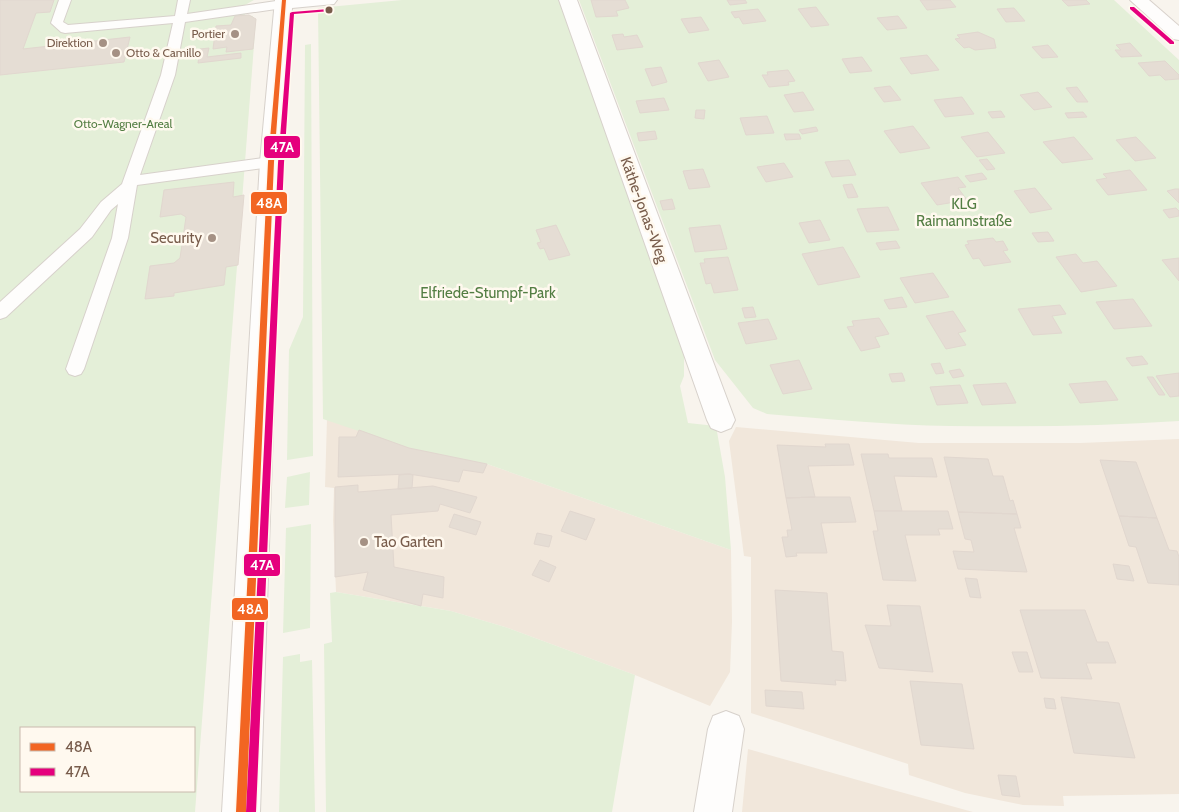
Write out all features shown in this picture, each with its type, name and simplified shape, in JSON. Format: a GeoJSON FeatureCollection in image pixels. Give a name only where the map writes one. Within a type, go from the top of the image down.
{"type":"FeatureCollection","features":[{"type":"Feature","properties":{"kind":"street"},"geometry":{"type":"LineString","coordinates":[[241,812],[271,162],[284,2],[328,0]]}},
{"type":"Feature","properties":{"kind":"street","name":"Käthe-Jonas-Weg"},"geometry":{"type":"LineString","coordinates":[[568,0],[721,420]]}},
{"type":"Feature","properties":{"kind":"street"},"geometry":{"type":"LineString","coordinates":[[1139,0],[1179,35]]}},
{"type":"Feature","properties":{"kind":"street"},"geometry":{"type":"LineString","coordinates":[[713,812],[726,729]]}},
{"type":"Feature","properties":{"kind":"lane"},"geometry":{"type":"LineString","coordinates":[[65,0],[57,23],[64,29],[181,18],[284,2]]}},
{"type":"Feature","properties":{"kind":"lane"},"geometry":{"type":"LineString","coordinates":[[75,369],[120,238],[130,183],[168,75],[184,0]]}},
{"type":"Feature","properties":{"kind":"lane"},"geometry":{"type":"LineString","coordinates":[[0,312],[86,232],[106,206],[130,183],[271,162]]}},
{"type":"Feature","properties":{"kind":"shaded area"},"geometry":{"type":"Polygon","coordinates":[[[327,419],[409,448],[487,464],[731,550],[732,622],[730,672],[710,706],[635,675],[505,627],[451,611],[336,592],[333,520],[334,488],[325,487],[327,419]]]}},
{"type":"Feature","properties":{"kind":"shaded area"},"geometry":{"type":"Polygon","coordinates":[[[736,427],[919,443],[1080,443],[1179,439],[1179,794],[1063,796],[1064,806],[1023,805],[965,793],[909,775],[908,764],[751,713],[751,557],[744,556],[729,441],[736,427]]]}},
{"type":"Feature","properties":{"kind":"shaded area"},"geometry":{"type":"Polygon","coordinates":[[[748,749],[886,788],[973,812],[742,812],[748,749]]]}},
{"type":"Feature","properties":{"kind":"green space","name":"Otto-Wagner-Areal"},"geometry":{"type":"Polygon","coordinates":[[[0,0],[254,0],[245,5],[245,15],[253,16],[256,19],[195,812],[0,812],[0,0]]]}},
{"type":"Feature","properties":{"kind":"green space","name":"Elfriede-Stumpf-Park"},"geometry":{"type":"Polygon","coordinates":[[[402,0],[562,0],[684,347],[684,376],[680,386],[688,423],[716,426],[725,477],[731,550],[487,464],[409,448],[323,419],[318,8],[402,0]]]}},
{"type":"Feature","properties":{"kind":"green space","name":"KLG Raimannstraße"},"geometry":{"type":"Polygon","coordinates":[[[579,0],[1114,0],[1179,60],[1179,421],[1064,426],[927,425],[767,414],[753,408],[715,360],[579,0]]]}},
{"type":"Feature","properties":{"kind":"green space"},"geometry":{"type":"Polygon","coordinates":[[[311,44],[313,456],[287,460],[289,350],[303,317],[305,45],[311,44]]]}},
{"type":"Feature","properties":{"kind":"green space"},"geometry":{"type":"Polygon","coordinates":[[[310,472],[309,505],[285,508],[287,477],[310,472]]]}},
{"type":"Feature","properties":{"kind":"green space"},"geometry":{"type":"Polygon","coordinates":[[[311,524],[310,628],[283,633],[286,528],[311,524]]]}},
{"type":"Feature","properties":{"kind":"green space"},"geometry":{"type":"Polygon","coordinates":[[[336,592],[451,611],[505,627],[635,675],[612,812],[326,812],[324,644],[332,642],[330,593],[336,592]]]}},
{"type":"Feature","properties":{"kind":"green space"},"geometry":{"type":"Polygon","coordinates":[[[300,654],[300,662],[312,660],[315,812],[279,812],[283,657],[300,654]]]}},
{"type":"Feature","properties":{"kind":"building","name":"Direktion"},"geometry":{"type":"Polygon","coordinates":[[[0,0],[54,0],[50,12],[36,13],[23,49],[130,37],[124,62],[0,75],[0,0]]]}},
{"type":"Feature","properties":{"kind":"building"},"geometry":{"type":"Polygon","coordinates":[[[591,0],[625,0],[629,8],[616,11],[618,16],[596,17],[591,0]]]}},
{"type":"Feature","properties":{"kind":"building"},"geometry":{"type":"Polygon","coordinates":[[[727,0],[745,0],[747,3],[730,5],[727,0]]]}},
{"type":"Feature","properties":{"kind":"building"},"geometry":{"type":"Polygon","coordinates":[[[920,0],[950,0],[956,7],[927,10],[920,0]]]}},
{"type":"Feature","properties":{"kind":"building"},"geometry":{"type":"Polygon","coordinates":[[[1062,0],[1086,0],[1090,4],[1068,6],[1062,0]]]}},
{"type":"Feature","properties":{"kind":"building"},"geometry":{"type":"Polygon","coordinates":[[[816,7],[829,25],[811,27],[798,9],[816,7]]]}},
{"type":"Feature","properties":{"kind":"building"},"geometry":{"type":"Polygon","coordinates":[[[1014,8],[1025,21],[1006,22],[997,9],[1014,8]]]}},
{"type":"Feature","properties":{"kind":"building"},"geometry":{"type":"Polygon","coordinates":[[[758,9],[766,21],[743,24],[739,17],[735,18],[731,12],[758,9]]]}},
{"type":"Feature","properties":{"kind":"building","name":"Portier"},"geometry":{"type":"Polygon","coordinates":[[[249,15],[256,19],[253,49],[226,52],[227,47],[213,49],[216,26],[231,25],[235,16],[249,15]]]}},
{"type":"Feature","properties":{"kind":"building"},"geometry":{"type":"Polygon","coordinates":[[[898,16],[907,28],[887,30],[877,18],[898,16]]]}},
{"type":"Feature","properties":{"kind":"building"},"geometry":{"type":"Polygon","coordinates":[[[701,17],[709,30],[689,33],[681,19],[701,17]]]}},
{"type":"Feature","properties":{"kind":"building"},"geometry":{"type":"Polygon","coordinates":[[[978,32],[994,39],[996,48],[975,50],[969,47],[964,48],[955,39],[960,38],[957,35],[978,32]]]}},
{"type":"Feature","properties":{"kind":"building"},"geometry":{"type":"Polygon","coordinates":[[[623,34],[624,37],[637,35],[643,47],[617,50],[612,35],[623,34]]]}},
{"type":"Feature","properties":{"kind":"building"},"geometry":{"type":"Polygon","coordinates":[[[1130,43],[1142,56],[1121,57],[1115,50],[1121,50],[1116,45],[1130,43]]]}},
{"type":"Feature","properties":{"kind":"building"},"geometry":{"type":"Polygon","coordinates":[[[1048,45],[1058,57],[1042,58],[1032,47],[1048,45]]]}},
{"type":"Feature","properties":{"kind":"building"},"geometry":{"type":"Polygon","coordinates":[[[209,48],[207,57],[241,53],[241,58],[198,63],[200,49],[209,48]]]}},
{"type":"Feature","properties":{"kind":"building"},"geometry":{"type":"Polygon","coordinates":[[[927,55],[939,70],[911,74],[900,58],[927,55]]]}},
{"type":"Feature","properties":{"kind":"building"},"geometry":{"type":"Polygon","coordinates":[[[862,57],[872,71],[850,73],[842,59],[862,57]]]}},
{"type":"Feature","properties":{"kind":"building"},"geometry":{"type":"Polygon","coordinates":[[[719,60],[729,77],[708,81],[698,63],[719,60]]]}},
{"type":"Feature","properties":{"kind":"building"},"geometry":{"type":"Polygon","coordinates":[[[1165,61],[1179,75],[1179,79],[1165,80],[1160,75],[1149,76],[1138,63],[1165,61]]]}},
{"type":"Feature","properties":{"kind":"building"},"geometry":{"type":"Polygon","coordinates":[[[661,67],[667,82],[652,86],[645,69],[661,67]]]}},
{"type":"Feature","properties":{"kind":"building"},"geometry":{"type":"Polygon","coordinates":[[[788,70],[795,81],[788,82],[789,85],[769,87],[762,75],[768,75],[767,72],[788,70]]]}},
{"type":"Feature","properties":{"kind":"building"},"geometry":{"type":"Polygon","coordinates":[[[890,86],[901,100],[884,102],[874,88],[890,86]]]}},
{"type":"Feature","properties":{"kind":"building"},"geometry":{"type":"Polygon","coordinates":[[[1077,87],[1088,102],[1077,102],[1066,88],[1077,87]]]}},
{"type":"Feature","properties":{"kind":"building"},"geometry":{"type":"Polygon","coordinates":[[[803,92],[814,110],[794,112],[784,95],[803,92]]]}},
{"type":"Feature","properties":{"kind":"building"},"geometry":{"type":"Polygon","coordinates":[[[1038,92],[1052,107],[1034,110],[1020,95],[1038,92]]]}},
{"type":"Feature","properties":{"kind":"building"},"geometry":{"type":"Polygon","coordinates":[[[962,97],[974,114],[945,117],[934,100],[962,97]]]}},
{"type":"Feature","properties":{"kind":"building"},"geometry":{"type":"Polygon","coordinates":[[[664,98],[669,110],[640,113],[636,101],[664,98]]]}},
{"type":"Feature","properties":{"kind":"building"},"geometry":{"type":"Polygon","coordinates":[[[696,110],[705,110],[704,119],[695,118],[696,110]]]}},
{"type":"Feature","properties":{"kind":"building"},"geometry":{"type":"Polygon","coordinates":[[[1001,111],[1005,117],[992,118],[988,112],[1001,111]]]}},
{"type":"Feature","properties":{"kind":"building"},"geometry":{"type":"Polygon","coordinates":[[[1083,112],[1087,117],[1068,118],[1065,113],[1083,112]]]}},
{"type":"Feature","properties":{"kind":"building"},"geometry":{"type":"Polygon","coordinates":[[[767,116],[774,133],[746,135],[740,118],[767,116]]]}},
{"type":"Feature","properties":{"kind":"building"},"geometry":{"type":"Polygon","coordinates":[[[913,126],[930,148],[900,153],[884,131],[913,126]]]}},
{"type":"Feature","properties":{"kind":"building"},"geometry":{"type":"Polygon","coordinates":[[[816,127],[818,131],[802,134],[799,130],[816,127]]]}},
{"type":"Feature","properties":{"kind":"building"},"geometry":{"type":"Polygon","coordinates":[[[655,131],[657,139],[639,141],[637,133],[655,131]]]}},
{"type":"Feature","properties":{"kind":"building"},"geometry":{"type":"Polygon","coordinates":[[[988,132],[1005,153],[977,157],[961,137],[988,132]]]}},
{"type":"Feature","properties":{"kind":"building"},"geometry":{"type":"Polygon","coordinates":[[[784,134],[799,134],[801,139],[786,140],[784,134]]]}},
{"type":"Feature","properties":{"kind":"building"},"geometry":{"type":"Polygon","coordinates":[[[1074,137],[1093,159],[1062,163],[1043,142],[1074,137]]]}},
{"type":"Feature","properties":{"kind":"building"},"geometry":{"type":"Polygon","coordinates":[[[1136,137],[1156,158],[1135,161],[1116,140],[1136,137]]]}},
{"type":"Feature","properties":{"kind":"building"},"geometry":{"type":"Polygon","coordinates":[[[987,159],[995,169],[987,170],[979,160],[987,159]]]}},
{"type":"Feature","properties":{"kind":"building"},"geometry":{"type":"Polygon","coordinates":[[[849,160],[856,175],[832,177],[825,162],[849,160]]]}},
{"type":"Feature","properties":{"kind":"building"},"geometry":{"type":"Polygon","coordinates":[[[784,163],[793,177],[766,182],[757,167],[784,163]]]}},
{"type":"Feature","properties":{"kind":"building"},"geometry":{"type":"Polygon","coordinates":[[[703,169],[710,187],[689,189],[683,171],[703,169]]]}},
{"type":"Feature","properties":{"kind":"building"},"geometry":{"type":"Polygon","coordinates":[[[1130,170],[1147,190],[1108,195],[1096,180],[1107,178],[1103,174],[1130,170]]]}},
{"type":"Feature","properties":{"kind":"building"},"geometry":{"type":"Polygon","coordinates":[[[982,173],[987,179],[970,182],[965,176],[982,173]]]}},
{"type":"Feature","properties":{"kind":"building"},"geometry":{"type":"Polygon","coordinates":[[[958,177],[966,187],[958,188],[967,200],[937,205],[921,183],[958,177]]]}},
{"type":"Feature","properties":{"kind":"building","name":"Security"},"geometry":{"type":"Polygon","coordinates":[[[234,182],[233,197],[244,195],[238,265],[226,267],[224,285],[174,293],[174,296],[145,299],[150,266],[174,263],[180,258],[186,217],[181,214],[160,217],[164,190],[234,182]]]}},
{"type":"Feature","properties":{"kind":"building"},"geometry":{"type":"Polygon","coordinates":[[[852,184],[858,197],[848,198],[843,185],[852,184]]]}},
{"type":"Feature","properties":{"kind":"building"},"geometry":{"type":"Polygon","coordinates":[[[1035,188],[1052,209],[1030,213],[1014,191],[1035,188]]]}},
{"type":"Feature","properties":{"kind":"building"},"geometry":{"type":"Polygon","coordinates":[[[1179,189],[1179,203],[1167,191],[1179,189]]]}},
{"type":"Feature","properties":{"kind":"building"},"geometry":{"type":"Polygon","coordinates":[[[672,199],[675,209],[663,210],[660,201],[672,199]]]}},
{"type":"Feature","properties":{"kind":"building"},"geometry":{"type":"Polygon","coordinates":[[[888,207],[899,230],[867,232],[857,209],[888,207]]]}},
{"type":"Feature","properties":{"kind":"building"},"geometry":{"type":"Polygon","coordinates":[[[1176,208],[1179,211],[1179,216],[1169,218],[1163,210],[1176,208]]]}},
{"type":"Feature","properties":{"kind":"building"},"geometry":{"type":"Polygon","coordinates":[[[820,220],[830,240],[809,243],[799,223],[820,220]]]}},
{"type":"Feature","properties":{"kind":"building"},"geometry":{"type":"Polygon","coordinates":[[[556,225],[570,255],[549,260],[544,248],[540,249],[537,243],[541,242],[536,230],[556,225]]]}},
{"type":"Feature","properties":{"kind":"building"},"geometry":{"type":"Polygon","coordinates":[[[720,225],[727,249],[695,252],[689,228],[720,225]]]}},
{"type":"Feature","properties":{"kind":"building"},"geometry":{"type":"Polygon","coordinates":[[[1048,232],[1054,241],[1038,242],[1032,233],[1048,232]]]}},
{"type":"Feature","properties":{"kind":"building"},"geometry":{"type":"Polygon","coordinates":[[[993,238],[996,242],[1003,241],[1008,250],[1003,251],[1011,262],[984,266],[979,258],[973,259],[965,245],[969,244],[967,241],[993,238]]]}},
{"type":"Feature","properties":{"kind":"building"},"geometry":{"type":"Polygon","coordinates":[[[896,241],[900,248],[880,250],[876,243],[896,241]]]}},
{"type":"Feature","properties":{"kind":"building"},"geometry":{"type":"Polygon","coordinates":[[[843,247],[860,277],[818,285],[802,254],[843,247]]]}},
{"type":"Feature","properties":{"kind":"building"},"geometry":{"type":"Polygon","coordinates":[[[1076,254],[1083,263],[1097,261],[1117,286],[1081,292],[1056,257],[1076,254]]]}},
{"type":"Feature","properties":{"kind":"building"},"geometry":{"type":"Polygon","coordinates":[[[728,257],[738,290],[714,293],[711,283],[706,284],[700,263],[705,263],[704,259],[728,257]]]}},
{"type":"Feature","properties":{"kind":"building"},"geometry":{"type":"Polygon","coordinates":[[[1179,258],[1179,281],[1162,260],[1179,258]]]}},
{"type":"Feature","properties":{"kind":"building"},"geometry":{"type":"Polygon","coordinates":[[[933,273],[949,297],[915,303],[900,278],[933,273]]]}},
{"type":"Feature","properties":{"kind":"building"},"geometry":{"type":"Polygon","coordinates":[[[902,297],[907,307],[889,309],[884,300],[902,297]]]}},
{"type":"Feature","properties":{"kind":"building"},"geometry":{"type":"Polygon","coordinates":[[[1133,299],[1152,326],[1114,329],[1096,302],[1133,299]]]}},
{"type":"Feature","properties":{"kind":"building"},"geometry":{"type":"Polygon","coordinates":[[[1060,305],[1066,314],[1052,316],[1062,333],[1033,335],[1018,309],[1060,305]]]}},
{"type":"Feature","properties":{"kind":"building"},"geometry":{"type":"Polygon","coordinates":[[[753,307],[756,317],[745,318],[742,308],[753,307]]]}},
{"type":"Feature","properties":{"kind":"building"},"geometry":{"type":"Polygon","coordinates":[[[953,311],[966,331],[958,333],[966,345],[946,349],[926,316],[953,311]]]}},
{"type":"Feature","properties":{"kind":"building"},"geometry":{"type":"Polygon","coordinates":[[[879,318],[889,334],[875,337],[880,347],[861,351],[847,327],[854,326],[852,321],[879,318]]]}},
{"type":"Feature","properties":{"kind":"building"},"geometry":{"type":"Polygon","coordinates":[[[768,319],[777,339],[746,344],[738,323],[768,319]]]}},
{"type":"Feature","properties":{"kind":"building"},"geometry":{"type":"Polygon","coordinates":[[[1142,356],[1148,364],[1132,366],[1126,358],[1142,356]]]}},
{"type":"Feature","properties":{"kind":"building"},"geometry":{"type":"Polygon","coordinates":[[[799,360],[812,389],[783,394],[770,365],[799,360]]]}},
{"type":"Feature","properties":{"kind":"building"},"geometry":{"type":"Polygon","coordinates":[[[940,363],[944,373],[936,374],[931,364],[940,363]]]}},
{"type":"Feature","properties":{"kind":"building"},"geometry":{"type":"Polygon","coordinates":[[[960,369],[964,376],[953,378],[949,371],[960,369]]]}},
{"type":"Feature","properties":{"kind":"building"},"geometry":{"type":"Polygon","coordinates":[[[902,373],[905,381],[892,382],[889,374],[902,373]]]}},
{"type":"Feature","properties":{"kind":"building"},"geometry":{"type":"Polygon","coordinates":[[[1179,373],[1179,396],[1170,397],[1156,376],[1179,373]]]}},
{"type":"Feature","properties":{"kind":"building"},"geometry":{"type":"Polygon","coordinates":[[[1147,377],[1153,377],[1165,395],[1159,395],[1147,377]]]}},
{"type":"Feature","properties":{"kind":"building"},"geometry":{"type":"Polygon","coordinates":[[[1106,381],[1118,400],[1080,403],[1069,384],[1106,381]]]}},
{"type":"Feature","properties":{"kind":"building"},"geometry":{"type":"Polygon","coordinates":[[[1006,383],[1016,403],[982,405],[973,385],[1006,383]]]}},
{"type":"Feature","properties":{"kind":"building"},"geometry":{"type":"Polygon","coordinates":[[[960,385],[968,403],[937,405],[930,387],[960,385]]]}},
{"type":"Feature","properties":{"kind":"building"},"geometry":{"type":"Polygon","coordinates":[[[359,430],[409,448],[487,464],[483,473],[463,470],[459,482],[409,474],[338,477],[339,437],[356,437],[359,430]]]}},
{"type":"Feature","properties":{"kind":"building"},"geometry":{"type":"Polygon","coordinates":[[[825,444],[849,444],[854,465],[808,466],[815,497],[786,498],[777,445],[826,447],[825,444]]]}},
{"type":"Feature","properties":{"kind":"building"},"geometry":{"type":"Polygon","coordinates":[[[861,454],[888,454],[889,458],[932,458],[937,477],[894,476],[902,511],[874,511],[861,454]]]}},
{"type":"Feature","properties":{"kind":"building"},"geometry":{"type":"Polygon","coordinates":[[[944,457],[988,459],[993,476],[1003,476],[1010,501],[1013,500],[1017,514],[958,512],[944,457]]]}},
{"type":"Feature","properties":{"kind":"building"},"geometry":{"type":"Polygon","coordinates":[[[1100,460],[1136,462],[1157,518],[1119,516],[1100,460]]]}},
{"type":"Feature","properties":{"kind":"building"},"geometry":{"type":"Polygon","coordinates":[[[399,475],[413,475],[412,488],[398,489],[399,475]]]}},
{"type":"Feature","properties":{"kind":"building","name":"Tao Garten"},"geometry":{"type":"Polygon","coordinates":[[[358,485],[358,492],[433,486],[477,497],[470,513],[440,504],[438,511],[391,515],[394,567],[444,577],[443,598],[423,594],[421,606],[363,590],[368,572],[335,577],[335,487],[358,485]]]}},
{"type":"Feature","properties":{"kind":"building"},"geometry":{"type":"Polygon","coordinates":[[[850,497],[856,522],[821,523],[827,553],[796,553],[797,556],[786,557],[782,537],[788,537],[787,530],[792,530],[786,498],[850,497]]]}},
{"type":"Feature","properties":{"kind":"building"},"geometry":{"type":"Polygon","coordinates":[[[570,511],[595,519],[586,540],[561,531],[570,511]]]}},
{"type":"Feature","properties":{"kind":"building"},"geometry":{"type":"Polygon","coordinates":[[[874,511],[948,511],[953,529],[938,529],[940,535],[905,535],[916,581],[883,580],[873,531],[878,531],[874,511]]]}},
{"type":"Feature","properties":{"kind":"building"},"geometry":{"type":"Polygon","coordinates":[[[958,512],[1017,514],[1021,528],[1014,528],[1027,572],[958,569],[953,551],[974,552],[971,540],[965,539],[958,512]]]}},
{"type":"Feature","properties":{"kind":"building"},"geometry":{"type":"Polygon","coordinates":[[[454,514],[481,522],[476,535],[449,527],[454,514]]]}},
{"type":"Feature","properties":{"kind":"building"},"geometry":{"type":"Polygon","coordinates":[[[1119,516],[1157,518],[1169,550],[1177,551],[1179,557],[1179,585],[1148,583],[1136,547],[1129,546],[1119,516]]]}},
{"type":"Feature","properties":{"kind":"building"},"geometry":{"type":"Polygon","coordinates":[[[537,533],[552,536],[549,547],[534,544],[537,533]]]}},
{"type":"Feature","properties":{"kind":"building"},"geometry":{"type":"Polygon","coordinates":[[[540,560],[556,567],[549,582],[532,575],[540,560]]]}},
{"type":"Feature","properties":{"kind":"building"},"geometry":{"type":"Polygon","coordinates":[[[1113,564],[1129,566],[1134,581],[1117,579],[1113,564]]]}},
{"type":"Feature","properties":{"kind":"building"},"geometry":{"type":"Polygon","coordinates":[[[965,578],[977,579],[981,598],[970,597],[965,578]]]}},
{"type":"Feature","properties":{"kind":"building"},"geometry":{"type":"Polygon","coordinates":[[[775,590],[827,593],[832,651],[843,652],[846,681],[835,680],[836,685],[781,681],[775,590]]]}},
{"type":"Feature","properties":{"kind":"building"},"geometry":{"type":"Polygon","coordinates":[[[887,605],[920,606],[933,672],[879,668],[865,625],[891,626],[887,605]]]}},
{"type":"Feature","properties":{"kind":"building"},"geometry":{"type":"Polygon","coordinates":[[[1020,610],[1085,610],[1097,642],[1108,642],[1116,663],[1086,663],[1092,679],[1041,678],[1020,610]]]}},
{"type":"Feature","properties":{"kind":"building"},"geometry":{"type":"Polygon","coordinates":[[[1012,652],[1027,652],[1033,672],[1019,672],[1012,652]]]}},
{"type":"Feature","properties":{"kind":"building"},"geometry":{"type":"Polygon","coordinates":[[[910,681],[962,684],[974,749],[921,745],[910,681]]]}},
{"type":"Feature","properties":{"kind":"building"},"geometry":{"type":"Polygon","coordinates":[[[765,690],[802,692],[804,709],[766,706],[765,690]]]}},
{"type":"Feature","properties":{"kind":"building"},"geometry":{"type":"Polygon","coordinates":[[[1061,697],[1119,703],[1135,758],[1074,753],[1061,697]]]}},
{"type":"Feature","properties":{"kind":"building"},"geometry":{"type":"Polygon","coordinates":[[[1044,698],[1054,699],[1056,709],[1046,708],[1044,698]]]}},
{"type":"Feature","properties":{"kind":"building"},"geometry":{"type":"Polygon","coordinates":[[[998,775],[1016,776],[1020,797],[1002,795],[998,775]]]}},
{"type":"Feature","properties":{"kind":"transit line","name":"48A"},"geometry":{"type":"LineString","coordinates":[[241,812],[271,162],[284,0]]}},
{"type":"Feature","properties":{"kind":"transit line","name":"47A"},"geometry":{"type":"LineString","coordinates":[[1132,8],[1172,43]]}},
{"type":"Feature","properties":{"kind":"transit line","name":"47A"},"geometry":{"type":"LineString","coordinates":[[251,812],[281,163],[292,13],[329,10]]}},
{"type":"Feature","properties":{"kind":"place","name":"Portier"},"geometry":{"type":"Point","coordinates":[235,34]}},
{"type":"Feature","properties":{"kind":"place","name":"Direktion"},"geometry":{"type":"Point","coordinates":[103,43]}},
{"type":"Feature","properties":{"kind":"place","name":"Otto & Camillo"},"geometry":{"type":"Point","coordinates":[116,53]}},
{"type":"Feature","properties":{"kind":"place","name":"Security"},"geometry":{"type":"Point","coordinates":[212,238]}},
{"type":"Feature","properties":{"kind":"place","name":"Tao Garten"},"geometry":{"type":"Point","coordinates":[364,542]}}]}
